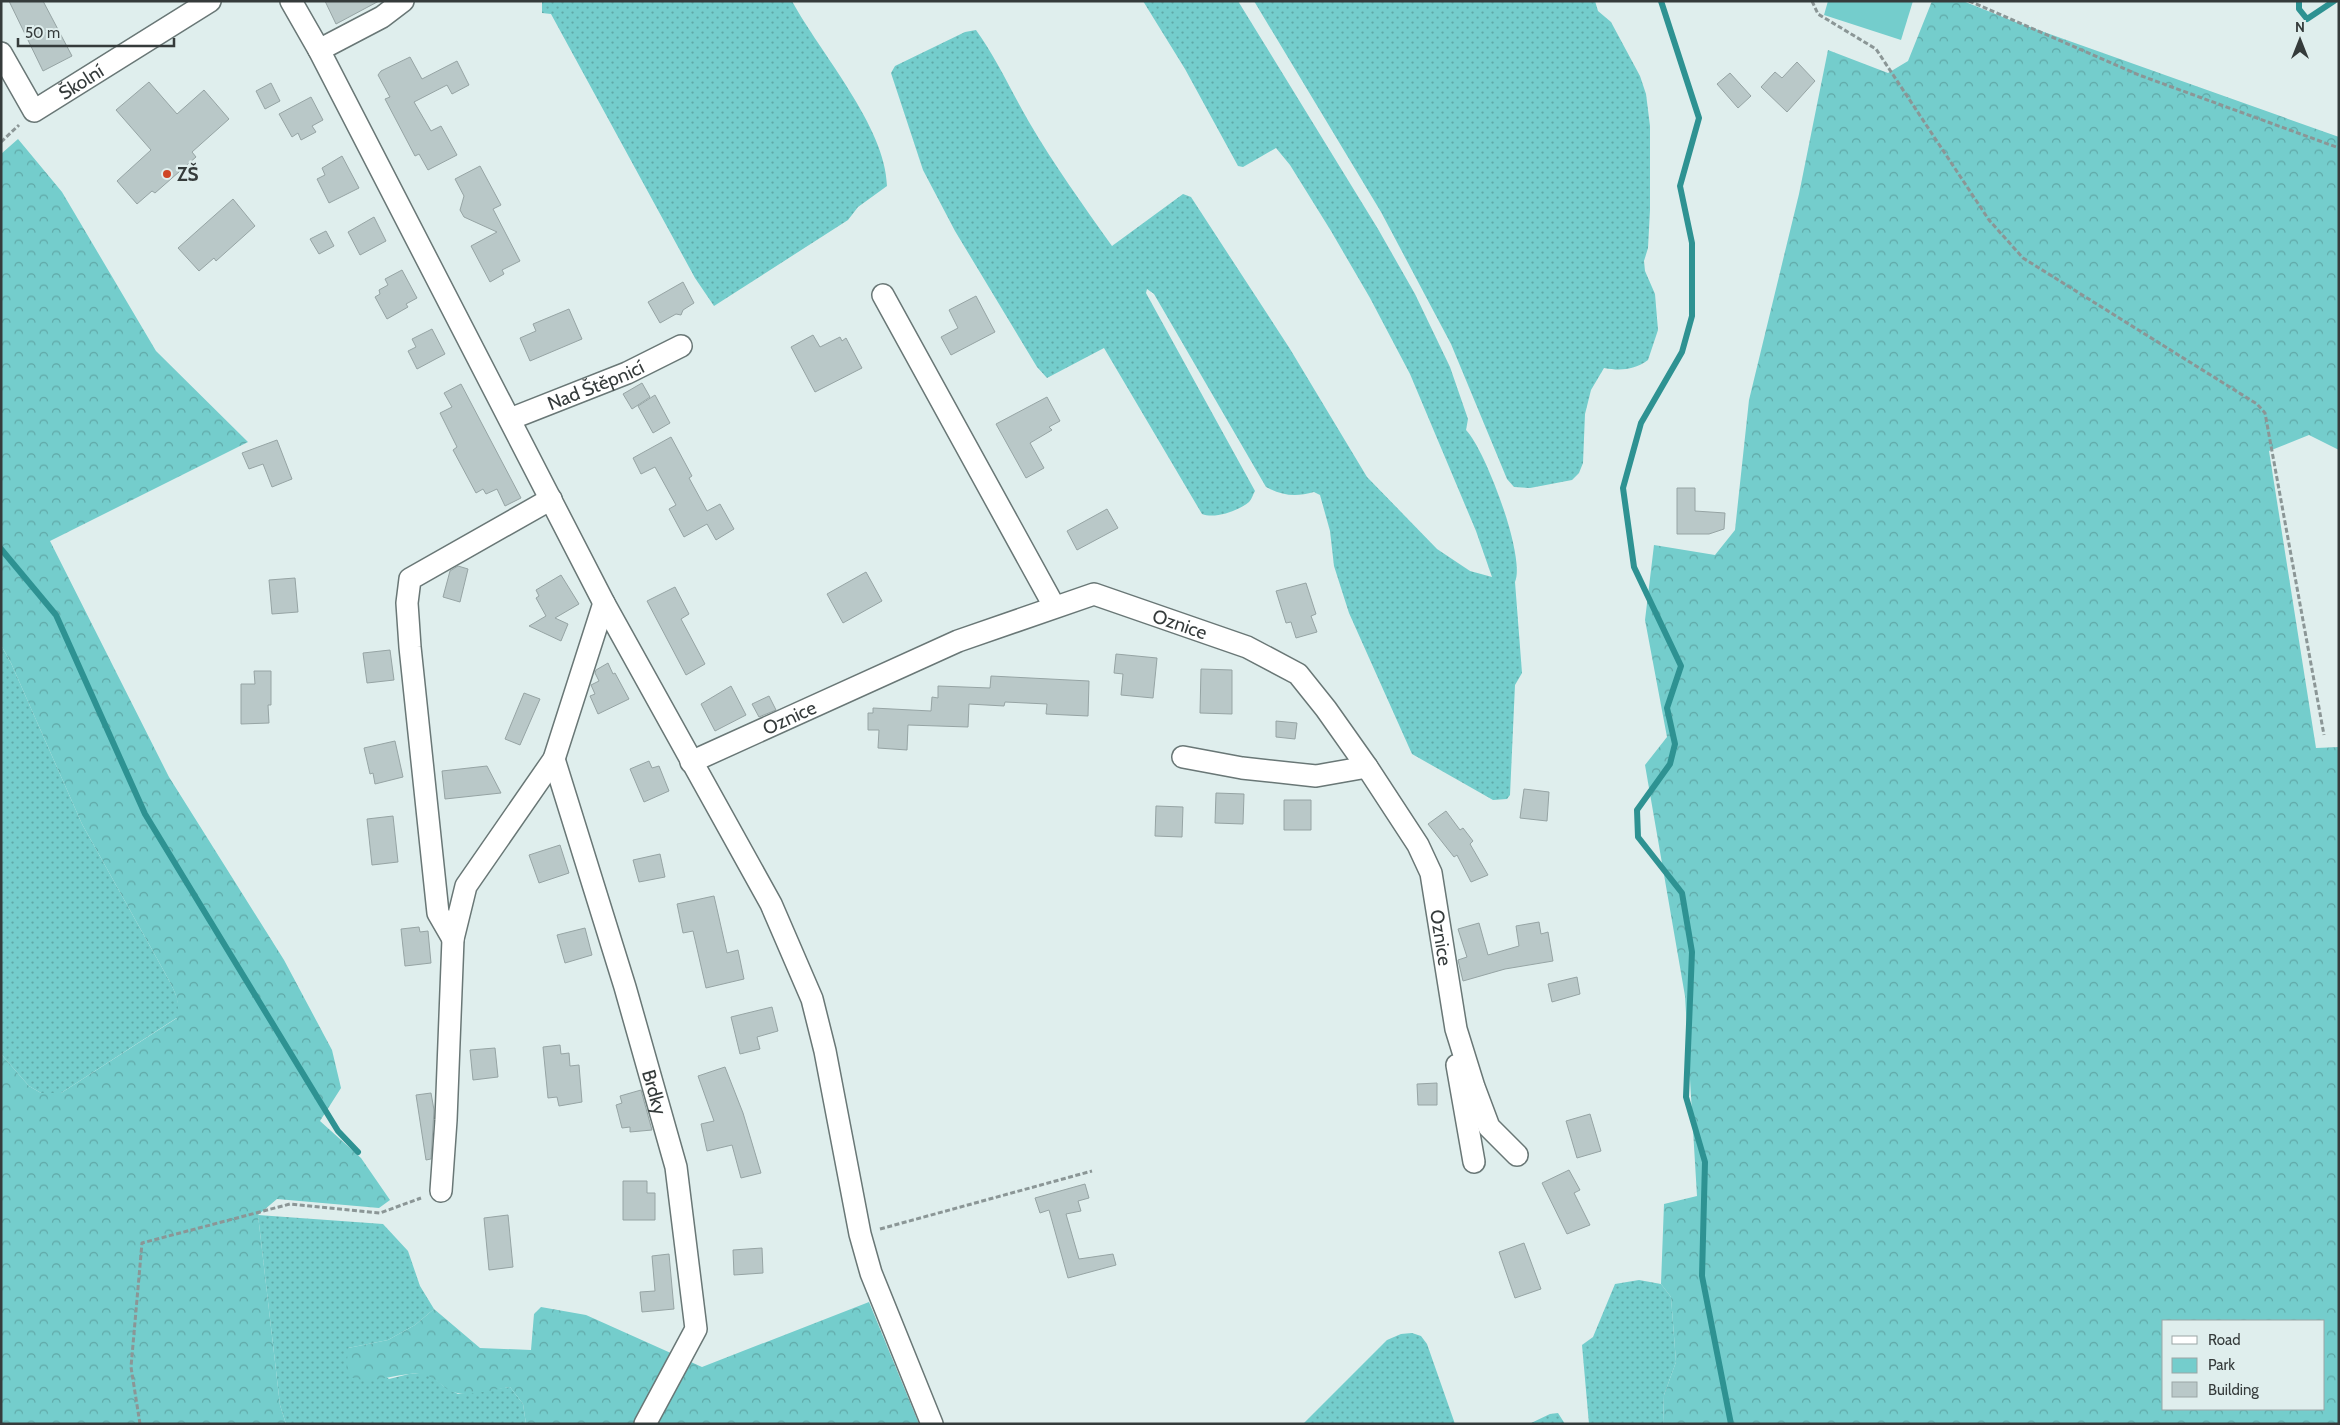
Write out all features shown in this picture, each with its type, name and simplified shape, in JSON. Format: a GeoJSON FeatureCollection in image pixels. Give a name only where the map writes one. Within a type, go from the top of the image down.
{"type":"FeatureCollection","features":[{"type":"Feature","properties":{"kind":"street","name":"Školní"},"geometry":{"type":"LineString","coordinates":[[1,54],[34,111],[210,1]]}},
{"type":"Feature","properties":{"kind":"street"},"geometry":{"type":"LineString","coordinates":[[291,1],[319,50],[604,603],[770,904],[812,999],[825,1051],[860,1234],[871,1273],[932,1424]]}},
{"type":"Feature","properties":{"kind":"street"},"geometry":{"type":"LineString","coordinates":[[319,50],[382,18],[402,1]]}},
{"type":"Feature","properties":{"kind":"street"},"geometry":{"type":"LineString","coordinates":[[884,295],[1054,606]]}},
{"type":"Feature","properties":{"kind":"street","name":"Nad Štěpnicí"},"geometry":{"type":"LineString","coordinates":[[510,419],[627,373],[681,346]]}},
{"type":"Feature","properties":{"kind":"street"},"geometry":{"type":"LineString","coordinates":[[453,939],[438,913],[410,648],[407,603],[410,580],[551,499]]}},
{"type":"Feature","properties":{"kind":"street","name":"Oznice"},"geometry":{"type":"LineString","coordinates":[[691,762],[958,641],[1054,606],[1094,594],[1247,648],[1298,674],[1326,709],[1367,767],[1418,845],[1431,873],[1456,1029]]}},
{"type":"Feature","properties":{"kind":"street"},"geometry":{"type":"LineString","coordinates":[[441,1191],[446,1120],[453,939],[466,886],[554,759],[604,603]]}},
{"type":"Feature","properties":{"kind":"street"},"geometry":{"type":"LineString","coordinates":[[1183,756],[1242,768],[1316,776],[1367,767]]}},
{"type":"Feature","properties":{"kind":"street","name":"Brdky"},"geometry":{"type":"LineString","coordinates":[[554,759],[625,987],[676,1167],[696,1329],[645,1424]]}},
{"type":"Feature","properties":{"kind":"street"},"geometry":{"type":"LineString","coordinates":[[1456,1029],[1489,1127],[1517,1155]]}},
{"type":"Feature","properties":{"kind":"street"},"geometry":{"type":"LineString","coordinates":[[1456,1029],[1457,1074],[1472,1152],[1489,1127]]}},
{"type":"Feature","properties":{"kind":"path"},"geometry":{"type":"LineString","coordinates":[[1812,1],[1818,14],[1876,49],[1989,220],[2023,258],[2258,404],[2265,413],[2324,735]]}},
{"type":"Feature","properties":{"kind":"path"},"geometry":{"type":"LineString","coordinates":[[1969,1],[2139,75],[2339,148]]}},
{"type":"Feature","properties":{"kind":"path"},"geometry":{"type":"LineString","coordinates":[[860,1234],[1092,1171]]}},
{"type":"Feature","properties":{"kind":"path"},"geometry":{"type":"LineString","coordinates":[[140,1424],[131,1367],[142,1243],[290,1204],[380,1213],[441,1191]]}},
{"type":"Feature","properties":{"kind":"green space"},"geometry":{"type":"Polygon","coordinates":[[[542,1],[792,1],[864,115],[884,163],[887,186],[858,207],[848,220],[714,306],[695,278],[551,14],[542,13],[542,1]]]}},
{"type":"Feature","properties":{"kind":"green space"},"geometry":{"type":"Polygon","coordinates":[[[1143,1],[1238,1],[1378,229],[1415,294],[1450,367],[1468,419],[1466,430],[1474,441],[1493,480],[1515,550],[1517,569],[1515,582],[1522,673],[1515,685],[1510,795],[1507,799],[1493,800],[1412,754],[1349,613],[1334,566],[1330,531],[1320,495],[1314,492],[1290,495],[1266,487],[1154,294],[1147,289],[1146,293],[1255,491],[1249,502],[1233,511],[1213,516],[1202,514],[1104,348],[1047,378],[1037,367],[955,231],[923,170],[891,73],[895,66],[965,32],[976,30],[991,52],[1048,154],[1112,246],[1183,194],[1191,197],[1290,349],[1367,477],[1437,549],[1470,571],[1492,577],[1476,531],[1410,374],[1370,298],[1331,231],[1290,165],[1276,148],[1243,167],[1238,166],[1185,69],[1143,1]]]}},
{"type":"Feature","properties":{"kind":"green space"},"geometry":{"type":"Polygon","coordinates":[[[1254,1],[1595,1],[1598,11],[1611,22],[1640,76],[1646,94],[1650,126],[1650,210],[1648,248],[1644,261],[1645,271],[1655,294],[1658,330],[1648,360],[1638,366],[1627,369],[1604,368],[1591,390],[1585,414],[1583,463],[1579,473],[1572,480],[1530,488],[1514,487],[1507,479],[1451,344],[1381,212],[1254,1]]]}},
{"type":"Feature","properties":{"kind":"green space"},"geometry":{"type":"Polygon","coordinates":[[[1828,1],[1913,1],[1901,40],[1824,15],[1828,1]]]}},
{"type":"Feature","properties":{"kind":"green space"},"geometry":{"type":"Polygon","coordinates":[[[1932,1],[1963,1],[2013,21],[2339,137],[2339,450],[2309,435],[2269,451],[2316,748],[2339,747],[2339,1424],[1663,1424],[1664,1395],[1676,1362],[1671,1297],[1661,1284],[1664,1204],[1697,1196],[1685,996],[1645,765],[1667,737],[1645,620],[1654,545],[1715,555],[1735,530],[1749,400],[1799,194],[1828,50],[1888,73],[1908,61],[1932,1]]]}},
{"type":"Feature","properties":{"kind":"green space"},"geometry":{"type":"Polygon","coordinates":[[[18,139],[62,192],[156,351],[248,442],[50,541],[169,777],[284,960],[332,1050],[341,1088],[320,1121],[361,1158],[390,1200],[379,1208],[277,1199],[258,1215],[280,1405],[286,1424],[1,1424],[1,1054],[29,1086],[41,1093],[61,1093],[177,1018],[178,1012],[177,1000],[173,989],[82,824],[11,663],[1,645],[1,154],[18,139]]]}},
{"type":"Feature","properties":{"kind":"green space"},"geometry":{"type":"Polygon","coordinates":[[[1,645],[11,663],[82,824],[171,984],[176,994],[179,1011],[178,1017],[61,1093],[41,1093],[29,1086],[1,1054],[1,645]]]}},
{"type":"Feature","properties":{"kind":"green space"},"geometry":{"type":"Polygon","coordinates":[[[258,1215],[383,1224],[408,1251],[420,1286],[434,1309],[415,1325],[388,1340],[348,1348],[389,1379],[409,1374],[430,1374],[443,1386],[458,1394],[510,1387],[523,1404],[526,1424],[286,1424],[280,1405],[258,1215]]]}},
{"type":"Feature","properties":{"kind":"green space"},"geometry":{"type":"Polygon","coordinates":[[[1639,1280],[1661,1284],[1671,1297],[1676,1362],[1664,1395],[1663,1424],[1589,1424],[1582,1345],[1593,1337],[1615,1284],[1639,1280]]]}},
{"type":"Feature","properties":{"kind":"green space"},"geometry":{"type":"Polygon","coordinates":[[[869,1302],[919,1424],[526,1424],[523,1404],[510,1387],[462,1394],[450,1390],[425,1375],[409,1374],[362,1380],[346,1375],[348,1348],[388,1340],[415,1325],[434,1309],[480,1348],[531,1350],[534,1314],[541,1307],[586,1315],[702,1367],[869,1302]]]}},
{"type":"Feature","properties":{"kind":"green space"},"geometry":{"type":"Polygon","coordinates":[[[1412,1333],[1421,1336],[1427,1344],[1455,1424],[1303,1424],[1387,1340],[1401,1334],[1412,1333]]]}},
{"type":"Feature","properties":{"kind":"green space"},"geometry":{"type":"Polygon","coordinates":[[[1558,1413],[1565,1424],[1529,1424],[1550,1414],[1558,1413]]]}},
{"type":"Feature","properties":{"kind":"building"},"geometry":{"type":"Polygon","coordinates":[[[9,1],[43,1],[72,56],[43,71],[9,1]]]}},
{"type":"Feature","properties":{"kind":"building"},"geometry":{"type":"Polygon","coordinates":[[[325,1],[379,1],[336,24],[325,1]]]}},
{"type":"Feature","properties":{"kind":"building"},"geometry":{"type":"Polygon","coordinates":[[[410,57],[422,79],[457,61],[469,85],[452,94],[447,85],[414,102],[431,131],[441,126],[457,155],[428,170],[419,154],[415,156],[385,99],[390,97],[378,75],[381,71],[410,57]]]}},
{"type":"Feature","properties":{"kind":"building"},"geometry":{"type":"Polygon","coordinates":[[[1797,62],[1815,81],[1787,112],[1761,87],[1775,72],[1782,78],[1797,62]]]}},
{"type":"Feature","properties":{"kind":"building"},"geometry":{"type":"Polygon","coordinates":[[[1730,73],[1751,96],[1738,108],[1717,84],[1730,73]]]}},
{"type":"Feature","properties":{"kind":"building"},"geometry":{"type":"Polygon","coordinates":[[[149,82],[177,114],[204,90],[229,119],[192,152],[196,157],[155,193],[152,191],[137,204],[117,181],[151,150],[116,110],[149,82]]]}},
{"type":"Feature","properties":{"kind":"building"},"geometry":{"type":"Polygon","coordinates":[[[271,83],[280,101],[265,109],[256,91],[271,83]]]}},
{"type":"Feature","properties":{"kind":"building"},"geometry":{"type":"Polygon","coordinates":[[[311,97],[323,120],[312,126],[316,132],[301,140],[298,133],[292,137],[279,114],[311,97]]]}},
{"type":"Feature","properties":{"kind":"building"},"geometry":{"type":"Polygon","coordinates":[[[342,156],[359,188],[329,203],[317,179],[325,175],[322,168],[342,156]]]}},
{"type":"Feature","properties":{"kind":"building"},"geometry":{"type":"Polygon","coordinates":[[[480,166],[501,205],[493,209],[520,261],[502,270],[504,274],[490,282],[471,246],[497,232],[464,217],[460,210],[464,196],[455,179],[480,166]]]}},
{"type":"Feature","properties":{"kind":"building"},"geometry":{"type":"Polygon","coordinates":[[[233,199],[255,226],[216,261],[214,258],[199,271],[178,248],[233,199]]]}},
{"type":"Feature","properties":{"kind":"building"},"geometry":{"type":"Polygon","coordinates":[[[374,217],[386,241],[360,255],[348,232],[374,217]]]}},
{"type":"Feature","properties":{"kind":"building"},"geometry":{"type":"Polygon","coordinates":[[[326,231],[334,246],[319,254],[310,239],[326,231]]]}},
{"type":"Feature","properties":{"kind":"building"},"geometry":{"type":"Polygon","coordinates":[[[402,270],[417,298],[406,304],[408,307],[387,319],[375,297],[380,294],[379,290],[388,285],[385,279],[402,270]]]}},
{"type":"Feature","properties":{"kind":"building"},"geometry":{"type":"Polygon","coordinates":[[[683,282],[694,303],[683,310],[681,315],[676,314],[660,323],[648,302],[683,282]]]}},
{"type":"Feature","properties":{"kind":"building"},"geometry":{"type":"Polygon","coordinates":[[[976,296],[995,332],[951,355],[941,337],[958,328],[949,310],[976,296]]]}},
{"type":"Feature","properties":{"kind":"building"},"geometry":{"type":"Polygon","coordinates":[[[569,309],[582,339],[530,361],[520,338],[536,331],[533,324],[569,309]]]}},
{"type":"Feature","properties":{"kind":"building"},"geometry":{"type":"Polygon","coordinates":[[[432,329],[445,354],[417,369],[408,351],[416,347],[412,339],[432,329]]]}},
{"type":"Feature","properties":{"kind":"building"},"geometry":{"type":"Polygon","coordinates":[[[813,335],[820,347],[840,337],[842,341],[846,338],[862,368],[815,392],[791,347],[813,335]]]}},
{"type":"Feature","properties":{"kind":"building"},"geometry":{"type":"Polygon","coordinates":[[[642,383],[650,397],[632,409],[623,394],[642,383]]]}},
{"type":"Feature","properties":{"kind":"building"},"geometry":{"type":"Polygon","coordinates":[[[461,384],[521,498],[505,506],[497,489],[486,494],[483,489],[476,493],[453,450],[457,447],[440,413],[452,407],[444,393],[461,384]]]}},
{"type":"Feature","properties":{"kind":"building"},"geometry":{"type":"Polygon","coordinates":[[[655,395],[670,423],[653,433],[638,406],[655,395]]]}},
{"type":"Feature","properties":{"kind":"building"},"geometry":{"type":"Polygon","coordinates":[[[1047,397],[1060,421],[1049,427],[1052,430],[1030,443],[1044,468],[1026,478],[996,424],[1047,397]]]}},
{"type":"Feature","properties":{"kind":"building"},"geometry":{"type":"Polygon","coordinates":[[[671,437],[692,476],[689,478],[707,511],[720,504],[734,529],[716,540],[707,524],[684,537],[669,509],[676,505],[655,467],[641,474],[633,458],[671,437]]]}},
{"type":"Feature","properties":{"kind":"building"},"geometry":{"type":"Polygon","coordinates":[[[277,440],[292,479],[272,487],[263,464],[249,469],[242,453],[277,440]]]}},
{"type":"Feature","properties":{"kind":"building"},"geometry":{"type":"Polygon","coordinates":[[[1677,488],[1695,488],[1695,511],[1725,513],[1724,529],[1709,534],[1677,534],[1677,488]]]}},
{"type":"Feature","properties":{"kind":"building"},"geometry":{"type":"Polygon","coordinates":[[[1107,509],[1118,528],[1077,550],[1067,531],[1107,509]]]}},
{"type":"Feature","properties":{"kind":"building"},"geometry":{"type":"Polygon","coordinates":[[[458,566],[468,569],[460,602],[443,597],[450,571],[458,566]]]}},
{"type":"Feature","properties":{"kind":"building"},"geometry":{"type":"Polygon","coordinates":[[[866,572],[882,601],[843,623],[827,594],[866,572]]]}},
{"type":"Feature","properties":{"kind":"building"},"geometry":{"type":"Polygon","coordinates":[[[561,575],[579,604],[555,618],[568,624],[561,641],[529,626],[546,616],[536,598],[539,596],[536,590],[561,575]]]}},
{"type":"Feature","properties":{"kind":"building"},"geometry":{"type":"Polygon","coordinates":[[[295,578],[298,612],[272,614],[269,580],[295,578]]]}},
{"type":"Feature","properties":{"kind":"building"},"geometry":{"type":"Polygon","coordinates":[[[1306,583],[1316,614],[1311,616],[1317,632],[1296,638],[1291,622],[1286,623],[1276,591],[1306,583]]]}},
{"type":"Feature","properties":{"kind":"building"},"geometry":{"type":"Polygon","coordinates":[[[675,587],[689,614],[681,619],[705,664],[686,675],[647,601],[675,587]]]}},
{"type":"Feature","properties":{"kind":"building"},"geometry":{"type":"Polygon","coordinates":[[[390,650],[394,680],[367,683],[363,653],[390,650]]]}},
{"type":"Feature","properties":{"kind":"building"},"geometry":{"type":"Polygon","coordinates":[[[1116,654],[1157,658],[1153,698],[1121,695],[1123,674],[1114,673],[1116,654]]]}},
{"type":"Feature","properties":{"kind":"building"},"geometry":{"type":"Polygon","coordinates":[[[608,663],[629,699],[598,714],[590,696],[595,694],[591,685],[599,681],[595,673],[596,670],[608,663]]]}},
{"type":"Feature","properties":{"kind":"building"},"geometry":{"type":"Polygon","coordinates":[[[1201,669],[1232,670],[1232,714],[1200,713],[1201,669]]]}},
{"type":"Feature","properties":{"kind":"building"},"geometry":{"type":"Polygon","coordinates":[[[254,671],[271,671],[271,705],[268,705],[269,723],[241,724],[241,684],[255,684],[254,671]]]}},
{"type":"Feature","properties":{"kind":"building"},"geometry":{"type":"Polygon","coordinates":[[[991,676],[1089,681],[1088,716],[1046,714],[1047,704],[1005,702],[1004,706],[969,704],[968,727],[908,725],[907,750],[878,748],[879,730],[868,730],[868,713],[873,713],[873,708],[931,711],[932,697],[938,698],[938,686],[990,688],[991,676]]]}},
{"type":"Feature","properties":{"kind":"building"},"geometry":{"type":"Polygon","coordinates":[[[731,686],[746,715],[715,731],[701,704],[731,686]]]}},
{"type":"Feature","properties":{"kind":"building"},"geometry":{"type":"Polygon","coordinates":[[[524,693],[540,699],[520,745],[505,739],[524,693]]]}},
{"type":"Feature","properties":{"kind":"building"},"geometry":{"type":"Polygon","coordinates":[[[769,696],[776,710],[759,717],[752,704],[769,696]]]}},
{"type":"Feature","properties":{"kind":"building"},"geometry":{"type":"Polygon","coordinates":[[[1276,721],[1297,723],[1295,739],[1276,737],[1276,721]]]}},
{"type":"Feature","properties":{"kind":"building"},"geometry":{"type":"Polygon","coordinates":[[[395,741],[403,777],[375,784],[373,773],[370,774],[364,748],[395,741]]]}},
{"type":"Feature","properties":{"kind":"building"},"geometry":{"type":"Polygon","coordinates":[[[649,761],[652,768],[659,766],[669,791],[644,802],[630,769],[649,761]]]}},
{"type":"Feature","properties":{"kind":"building"},"geometry":{"type":"Polygon","coordinates":[[[487,766],[501,793],[445,799],[442,771],[487,766]]]}},
{"type":"Feature","properties":{"kind":"building"},"geometry":{"type":"Polygon","coordinates":[[[1524,789],[1549,792],[1547,821],[1520,818],[1524,789]]]}},
{"type":"Feature","properties":{"kind":"building"},"geometry":{"type":"Polygon","coordinates":[[[1216,793],[1244,794],[1243,824],[1215,823],[1216,793]]]}},
{"type":"Feature","properties":{"kind":"building"},"geometry":{"type":"Polygon","coordinates":[[[1284,800],[1311,800],[1311,830],[1284,830],[1284,800]]]}},
{"type":"Feature","properties":{"kind":"building"},"geometry":{"type":"Polygon","coordinates":[[[1156,806],[1183,807],[1182,837],[1155,836],[1156,806]]]}},
{"type":"Feature","properties":{"kind":"building"},"geometry":{"type":"Polygon","coordinates":[[[1446,811],[1460,830],[1463,828],[1473,841],[1470,844],[1488,875],[1471,882],[1457,855],[1454,857],[1428,824],[1446,811]]]}},
{"type":"Feature","properties":{"kind":"building"},"geometry":{"type":"Polygon","coordinates":[[[393,816],[398,862],[372,865],[367,819],[393,816]]]}},
{"type":"Feature","properties":{"kind":"building"},"geometry":{"type":"Polygon","coordinates":[[[560,845],[569,873],[539,883],[529,855],[560,845]]]}},
{"type":"Feature","properties":{"kind":"building"},"geometry":{"type":"Polygon","coordinates":[[[660,854],[665,877],[639,882],[633,860],[660,854]]]}},
{"type":"Feature","properties":{"kind":"building"},"geometry":{"type":"Polygon","coordinates":[[[714,896],[727,953],[738,950],[744,979],[706,988],[693,931],[683,933],[677,904],[714,896]]]}},
{"type":"Feature","properties":{"kind":"building"},"geometry":{"type":"Polygon","coordinates":[[[1539,922],[1541,934],[1548,932],[1553,961],[1505,969],[1463,981],[1458,960],[1467,957],[1458,929],[1479,923],[1488,955],[1519,946],[1516,926],[1539,922]]]}},
{"type":"Feature","properties":{"kind":"building"},"geometry":{"type":"Polygon","coordinates":[[[419,927],[420,932],[428,931],[431,963],[405,966],[401,929],[419,927]]]}},
{"type":"Feature","properties":{"kind":"building"},"geometry":{"type":"Polygon","coordinates":[[[585,928],[592,955],[565,963],[557,935],[585,928]]]}},
{"type":"Feature","properties":{"kind":"building"},"geometry":{"type":"Polygon","coordinates":[[[1577,977],[1580,994],[1552,1002],[1548,984],[1577,977]]]}},
{"type":"Feature","properties":{"kind":"building"},"geometry":{"type":"Polygon","coordinates":[[[772,1007],[778,1031],[757,1037],[760,1049],[740,1054],[731,1017],[772,1007]]]}},
{"type":"Feature","properties":{"kind":"building"},"geometry":{"type":"Polygon","coordinates":[[[560,1045],[561,1054],[569,1053],[570,1066],[579,1065],[582,1102],[559,1106],[557,1097],[548,1098],[543,1047],[560,1045]]]}},
{"type":"Feature","properties":{"kind":"building"},"geometry":{"type":"Polygon","coordinates":[[[495,1048],[498,1077],[473,1080],[470,1050],[495,1048]]]}},
{"type":"Feature","properties":{"kind":"building"},"geometry":{"type":"Polygon","coordinates":[[[725,1067],[743,1113],[761,1173],[741,1178],[732,1145],[707,1151],[701,1124],[714,1121],[698,1076],[725,1067]]]}},
{"type":"Feature","properties":{"kind":"building"},"geometry":{"type":"Polygon","coordinates":[[[1437,1083],[1437,1105],[1418,1105],[1417,1084],[1437,1083]]]}},
{"type":"Feature","properties":{"kind":"building"},"geometry":{"type":"Polygon","coordinates":[[[641,1090],[652,1130],[630,1132],[630,1127],[622,1128],[616,1105],[622,1103],[620,1096],[641,1090]]]}},
{"type":"Feature","properties":{"kind":"building"},"geometry":{"type":"Polygon","coordinates":[[[431,1093],[434,1110],[431,1159],[426,1160],[416,1095],[431,1093]]]}},
{"type":"Feature","properties":{"kind":"building"},"geometry":{"type":"Polygon","coordinates":[[[1590,1114],[1601,1151],[1577,1158],[1566,1121],[1590,1114]]]}},
{"type":"Feature","properties":{"kind":"building"},"geometry":{"type":"Polygon","coordinates":[[[1569,1170],[1580,1190],[1574,1193],[1590,1225],[1567,1234],[1542,1183],[1569,1170]]]}},
{"type":"Feature","properties":{"kind":"building"},"geometry":{"type":"Polygon","coordinates":[[[623,1181],[647,1181],[647,1193],[655,1193],[655,1220],[623,1220],[623,1181]]]}},
{"type":"Feature","properties":{"kind":"building"},"geometry":{"type":"Polygon","coordinates":[[[1085,1184],[1089,1198],[1078,1201],[1081,1211],[1066,1214],[1079,1259],[1113,1254],[1116,1265],[1068,1278],[1049,1210],[1040,1213],[1035,1198],[1085,1184]]]}},
{"type":"Feature","properties":{"kind":"building"},"geometry":{"type":"Polygon","coordinates":[[[508,1215],[513,1267],[489,1270],[484,1218],[508,1215]]]}},
{"type":"Feature","properties":{"kind":"building"},"geometry":{"type":"Polygon","coordinates":[[[1524,1243],[1541,1289],[1515,1298],[1499,1252],[1524,1243]]]}},
{"type":"Feature","properties":{"kind":"building"},"geometry":{"type":"Polygon","coordinates":[[[762,1248],[763,1273],[734,1275],[733,1250],[762,1248]]]}},
{"type":"Feature","properties":{"kind":"building"},"geometry":{"type":"Polygon","coordinates":[[[669,1254],[674,1309],[642,1312],[640,1292],[655,1291],[652,1256],[669,1254]]]}},
{"type":"Feature","properties":{"kind":"waterway"},"geometry":{"type":"LineString","coordinates":[[1661,1],[1699,118],[1680,186],[1692,243],[1692,316],[1682,352],[1641,423],[1623,488],[1634,567],[1681,666],[1667,708],[1675,744],[1670,764],[1637,810],[1638,837],[1682,893],[1692,952],[1686,1097],[1705,1162],[1702,1276],[1731,1424]]}},
{"type":"Feature","properties":{"kind":"waterway"},"geometry":{"type":"LineString","coordinates":[[2299,1],[2299,9],[2307,19],[2334,1]]}},
{"type":"Feature","properties":{"kind":"waterway"},"geometry":{"type":"LineString","coordinates":[[1,549],[56,615],[145,814],[338,1131],[358,1152]]}},
{"type":"Feature","properties":{"kind":"place","name":"ZŠ"},"geometry":{"type":"Point","coordinates":[167,174]}}]}
